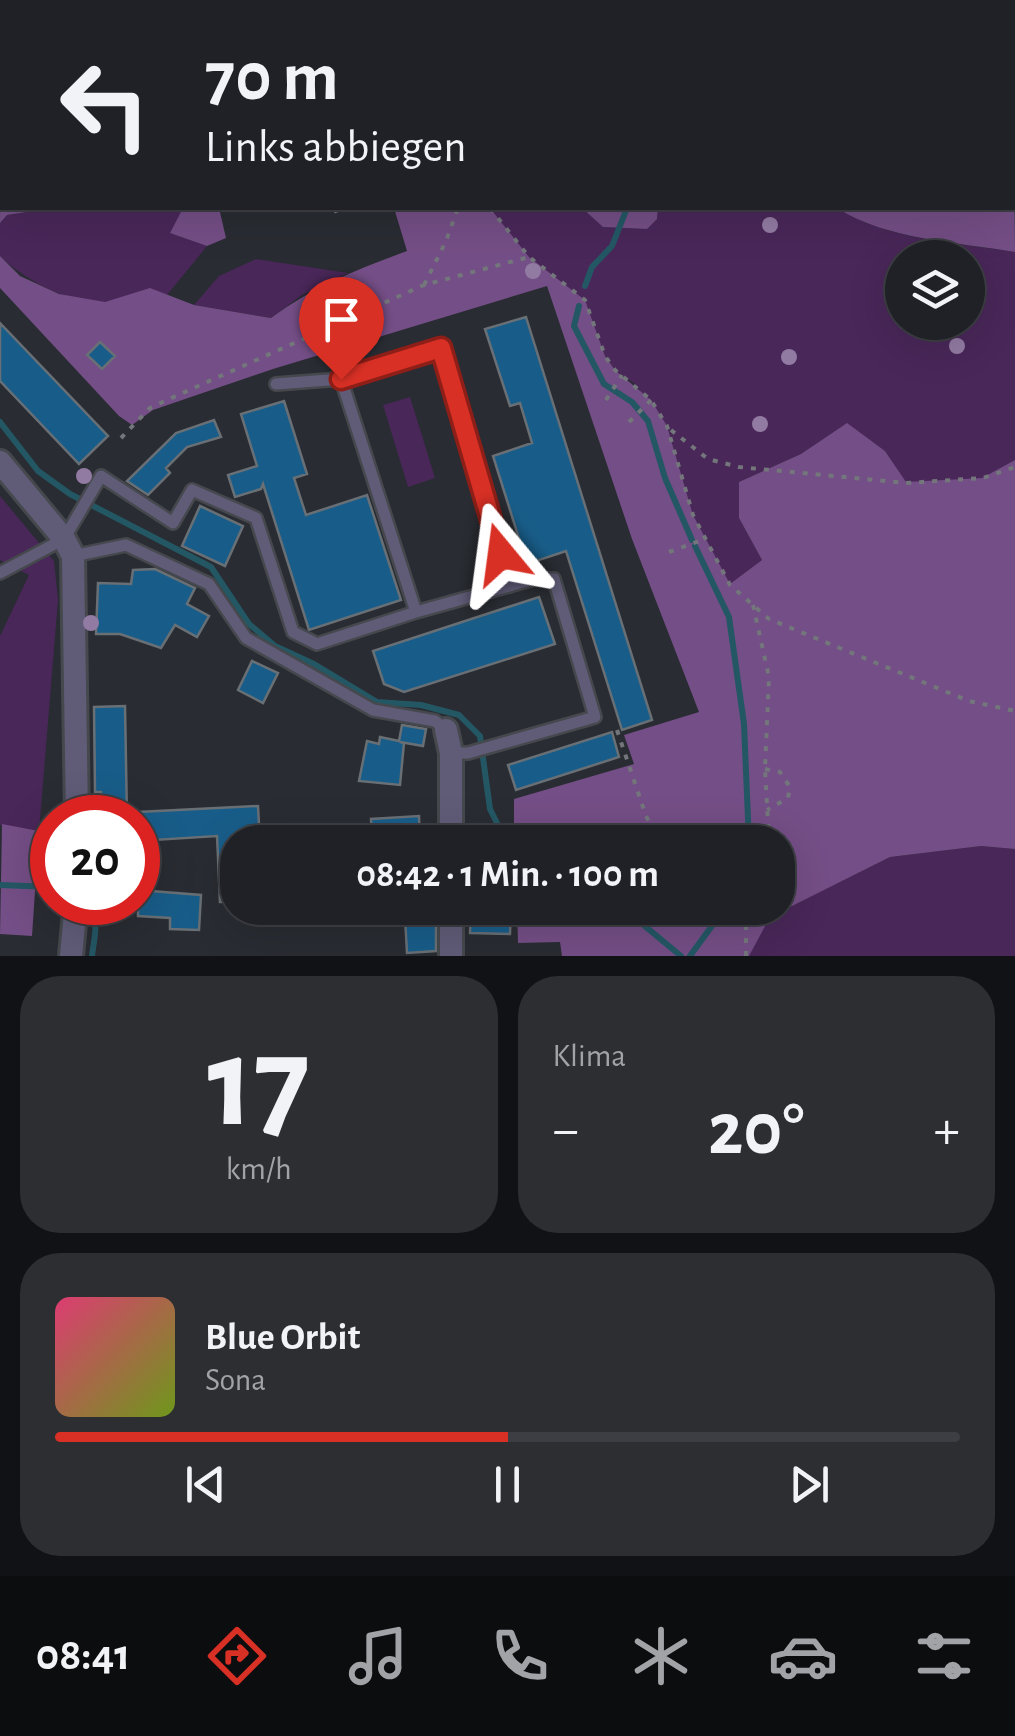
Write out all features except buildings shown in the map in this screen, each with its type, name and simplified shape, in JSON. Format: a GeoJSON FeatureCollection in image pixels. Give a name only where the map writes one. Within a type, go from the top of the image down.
{"type":"FeatureCollection","features":[{"type":"Feature","properties":{"kind":"street"},"geometry":{"type":"LineString","coordinates":[[0,462],[69,547],[76,795]]}},
{"type":"Feature","properties":{"kind":"street"},"geometry":{"type":"LineString","coordinates":[[452,825],[455,745]]}},
{"type":"Feature","properties":{"kind":"street"},"geometry":{"type":"LineString","coordinates":[[71,956],[75,925]]}},
{"type":"Feature","properties":{"kind":"street"},"geometry":{"type":"LineString","coordinates":[[452,925],[452,956]]}},
{"type":"Feature","properties":{"kind":"lane"},"geometry":{"type":"LineString","coordinates":[[276,384],[341,379],[441,348],[510,586]]}},
{"type":"Feature","properties":{"kind":"lane"},"geometry":{"type":"LineString","coordinates":[[341,379],[416,612]]}},
{"type":"Feature","properties":{"kind":"lane"},"geometry":{"type":"LineString","coordinates":[[0,573],[69,547],[126,546],[210,584],[246,638],[373,710],[434,721],[455,745],[495,744],[595,717],[554,579],[534,579],[317,644],[294,632],[256,518],[192,490],[173,523],[101,476],[69,547]]}},
{"type":"Feature","properties":{"kind":"path"},"geometry":{"type":"LineString","coordinates":[[424,285],[457,210]]}},
{"type":"Feature","properties":{"kind":"path"},"geometry":{"type":"LineString","coordinates":[[492,210],[529,258],[585,300],[605,356],[621,376],[651,401],[667,426],[693,515],[730,584],[768,619],[969,701],[1015,711]]}},
{"type":"Feature","properties":{"kind":"path"},"geometry":{"type":"LineString","coordinates":[[121,438],[150,408],[424,285],[529,258]]}},
{"type":"Feature","properties":{"kind":"path"},"geometry":{"type":"LineString","coordinates":[[606,400],[621,376]]}},
{"type":"Feature","properties":{"kind":"path"},"geometry":{"type":"LineString","coordinates":[[630,422],[651,401]]}},
{"type":"Feature","properties":{"kind":"path"},"geometry":{"type":"LineString","coordinates":[[667,426],[708,458],[739,467],[906,482],[982,478],[1015,467]]}},
{"type":"Feature","properties":{"kind":"path"},"geometry":{"type":"LineString","coordinates":[[669,552],[705,539]]}},
{"type":"Feature","properties":{"kind":"path"},"geometry":{"type":"LineString","coordinates":[[753,605],[768,677],[765,769],[768,825]]}},
{"type":"Feature","properties":{"kind":"path"},"geometry":{"type":"LineString","coordinates":[[617,730],[650,825]]}},
{"type":"Feature","properties":{"kind":"path"},"geometry":{"type":"LineString","coordinates":[[765,769],[780,772],[790,788],[788,798],[768,810]]}},
{"type":"Feature","properties":{"kind":"path"},"geometry":{"type":"LineString","coordinates":[[746,925],[746,956]]}},
{"type":"Feature","properties":{"kind":"shaded area"},"geometry":{"type":"Polygon","coordinates":[[[0,210],[40,210],[7,215],[0,223],[0,210]]]}},
{"type":"Feature","properties":{"kind":"shaded area"},"geometry":{"type":"Polygon","coordinates":[[[40,210],[182,210],[171,233],[207,246],[167,295],[149,291],[115,301],[92,302],[35,282],[0,256],[0,223],[7,215],[40,210]]]}},
{"type":"Feature","properties":{"kind":"shaded area"},"geometry":{"type":"Polygon","coordinates":[[[182,210],[219,210],[226,238],[207,246],[170,233],[182,210]]]}},
{"type":"Feature","properties":{"kind":"shaded area"},"geometry":{"type":"Polygon","coordinates":[[[395,210],[492,210],[529,257],[585,300],[605,356],[615,370],[651,400],[667,426],[693,515],[730,584],[762,560],[739,518],[739,482],[801,454],[847,423],[885,451],[906,482],[982,478],[1015,460],[1015,849],[981,846],[890,857],[795,904],[795,825],[514,825],[514,799],[634,764],[624,735],[699,712],[632,539],[547,286],[273,369],[153,410],[132,425],[119,416],[0,288],[0,256],[20,276],[59,294],[105,302],[150,288],[194,305],[271,318],[303,297],[407,251],[395,210]]]}},
{"type":"Feature","properties":{"kind":"shaded area"},"geometry":{"type":"Polygon","coordinates":[[[492,210],[584,210],[603,227],[646,229],[657,219],[658,210],[841,210],[878,227],[931,240],[885,240],[885,340],[985,340],[985,248],[1015,252],[1015,460],[983,478],[906,483],[885,451],[846,424],[801,454],[739,482],[739,518],[762,560],[730,585],[693,515],[667,426],[635,384],[615,370],[605,356],[585,300],[529,257],[492,210]]]}},
{"type":"Feature","properties":{"kind":"shaded area"},"geometry":{"type":"Polygon","coordinates":[[[584,210],[658,210],[657,219],[647,229],[603,227],[584,210]]]}},
{"type":"Feature","properties":{"kind":"shaded area"},"geometry":{"type":"Polygon","coordinates":[[[841,210],[1015,210],[1015,252],[985,248],[985,240],[936,240],[878,227],[841,210]]]}},
{"type":"Feature","properties":{"kind":"shaded area"},"geometry":{"type":"Polygon","coordinates":[[[256,259],[348,273],[302,295],[271,318],[194,305],[219,276],[256,259]]]}},
{"type":"Feature","properties":{"kind":"shaded area"},"geometry":{"type":"Polygon","coordinates":[[[410,397],[435,478],[408,487],[383,405],[410,397]]]}},
{"type":"Feature","properties":{"kind":"shaded area"},"geometry":{"type":"Polygon","coordinates":[[[0,496],[54,561],[58,600],[42,795],[30,795],[30,830],[0,825],[0,636],[29,575],[0,560],[0,496]]]}},
{"type":"Feature","properties":{"kind":"shaded area"},"geometry":{"type":"Polygon","coordinates":[[[2,824],[30,829],[33,925],[32,936],[0,934],[2,824]]]}},
{"type":"Feature","properties":{"kind":"shaded area"},"geometry":{"type":"Polygon","coordinates":[[[981,846],[1015,849],[1015,956],[749,956],[765,925],[795,925],[795,904],[890,857],[981,846]]]}},
{"type":"Feature","properties":{"kind":"shaded area"},"geometry":{"type":"Polygon","coordinates":[[[517,925],[766,925],[749,956],[562,956],[560,942],[518,943],[517,925]]]}},
{"type":"Feature","properties":{"kind":"waterway"},"geometry":{"type":"LineString","coordinates":[[585,286],[592,267],[612,246],[626,210]]}},
{"type":"Feature","properties":{"kind":"waterway"},"geometry":{"type":"LineString","coordinates":[[579,306],[574,326],[604,384],[632,402],[648,421],[665,478],[692,540]]}},
{"type":"Feature","properties":{"kind":"waterway"},"geometry":{"type":"LineString","coordinates":[[0,422],[38,471],[70,494],[211,567],[249,624],[275,646],[377,702],[421,705],[459,715],[480,736],[490,809],[498,825]]}},
{"type":"Feature","properties":{"kind":"waterway"},"geometry":{"type":"LineString","coordinates":[[695,546],[729,617],[744,724],[748,825]]}},
{"type":"Feature","properties":{"kind":"waterway"},"geometry":{"type":"LineString","coordinates":[[0,885],[30,886]]}},
{"type":"Feature","properties":{"kind":"waterway"},"geometry":{"type":"LineString","coordinates":[[92,956],[95,925]]}},
{"type":"Feature","properties":{"kind":"waterway"},"geometry":{"type":"LineString","coordinates":[[644,925],[681,956]]}},
{"type":"Feature","properties":{"kind":"waterway"},"geometry":{"type":"LineString","coordinates":[[690,956],[713,925]]}},
{"type":"Feature","properties":{"kind":"route"},"geometry":{"type":"LineString","coordinates":[[341,379],[441,348],[501,554]]}}]}
